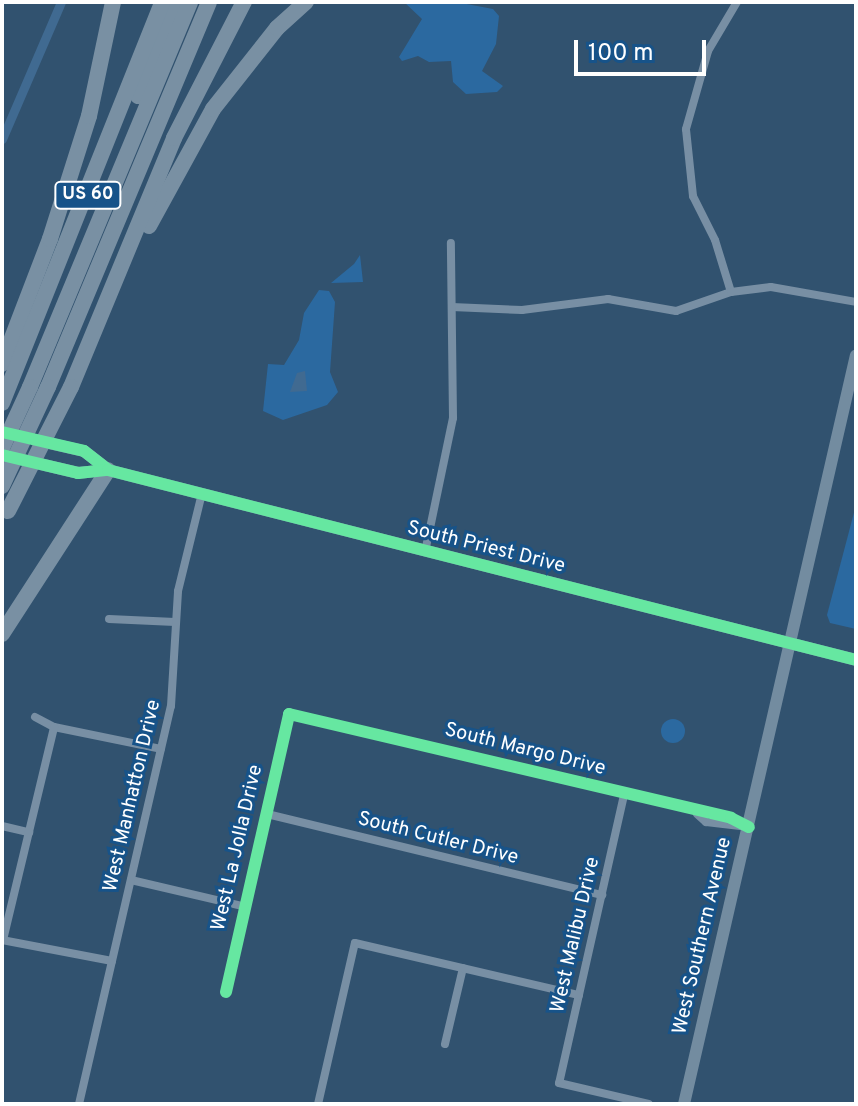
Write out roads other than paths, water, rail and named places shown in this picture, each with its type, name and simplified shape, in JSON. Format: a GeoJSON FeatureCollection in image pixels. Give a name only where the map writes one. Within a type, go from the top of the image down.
{"type":"FeatureCollection","features":[{"type":"Feature","properties":{"kind":"highway"},"geometry":{"type":"LineString","coordinates":[[2,364],[50,239],[89,116],[113,2]]}},
{"type":"Feature","properties":{"kind":"highway","name":"US 60"},"geometry":{"type":"LineString","coordinates":[[2,403],[162,2]]}},
{"type":"Feature","properties":{"kind":"highway"},"geometry":{"type":"LineString","coordinates":[[9,386],[72,260],[177,2]]}},
{"type":"Feature","properties":{"kind":"highway"},"geometry":{"type":"LineString","coordinates":[[2,448],[190,2]]}},
{"type":"Feature","properties":{"kind":"highway"},"geometry":{"type":"LineString","coordinates":[[2,486],[48,387],[209,2]]}},
{"type":"Feature","properties":{"kind":"highway","name":"US 60"},"geometry":{"type":"LineString","coordinates":[[5,516],[71,387],[198,87],[244,2]]}},
{"type":"Feature","properties":{"kind":"highway"},"geometry":{"type":"LineString","coordinates":[[104,308],[213,109],[277,28],[306,2]]}},
{"type":"Feature","properties":{"kind":"highway"},"geometry":{"type":"LineString","coordinates":[[2,634],[108,470]]}},
{"type":"Feature","properties":{"kind":"main road","name":"West Southern Avenue"},"geometry":{"type":"LineString","coordinates":[[684,1104],[791,644],[850,410],[856,355]]}},
{"type":"Feature","properties":{"kind":"main road","name":"South Priest Drive"},"geometry":{"type":"LineString","coordinates":[[2,432],[84,451],[108,470]]}},
{"type":"Feature","properties":{"kind":"main road","name":"South Priest Drive"},"geometry":{"type":"LineString","coordinates":[[2,455],[78,473],[108,470],[856,660]]}},
{"type":"Feature","properties":{"kind":"street"},"geometry":{"type":"LineString","coordinates":[[731,292],[715,240],[693,196],[686,129],[708,51],[737,2]]}},
{"type":"Feature","properties":{"kind":"street"},"geometry":{"type":"LineString","coordinates":[[425,552],[453,418],[451,243]]}},
{"type":"Feature","properties":{"kind":"street"},"geometry":{"type":"LineString","coordinates":[[452,307],[522,310],[608,299],[676,311],[731,292],[788,288],[856,302]]}},
{"type":"Feature","properties":{"kind":"street","name":"West Manhatton Drive"},"geometry":{"type":"LineString","coordinates":[[79,1104],[161,749],[173,687],[175,622],[202,493]]}},
{"type":"Feature","properties":{"kind":"street"},"geometry":{"type":"LineString","coordinates":[[109,619],[175,622]]}},
{"type":"Feature","properties":{"kind":"street","name":"South Margo Drive"},"geometry":{"type":"LineString","coordinates":[[289,714],[697,814],[731,818],[749,827]]}},
{"type":"Feature","properties":{"kind":"street","name":"West La Jolla Drive"},"geometry":{"type":"LineString","coordinates":[[226,992],[289,714]]}},
{"type":"Feature","properties":{"kind":"street"},"geometry":{"type":"LineString","coordinates":[[35,717],[54,727],[161,749]]}},
{"type":"Feature","properties":{"kind":"street"},"geometry":{"type":"LineString","coordinates":[[54,727],[3,940],[112,961]]}},
{"type":"Feature","properties":{"kind":"street","name":"West Malibu Drive"},"geometry":{"type":"LineString","coordinates":[[624,795],[559,1083],[649,1104]]}},
{"type":"Feature","properties":{"kind":"street","name":"South Cutler Drive"},"geometry":{"type":"LineString","coordinates":[[267,814],[602,895]]}},
{"type":"Feature","properties":{"kind":"street"},"geometry":{"type":"LineString","coordinates":[[2,826],[29,832]]}},
{"type":"Feature","properties":{"kind":"street"},"geometry":{"type":"LineString","coordinates":[[131,880],[246,907]]}},
{"type":"Feature","properties":{"kind":"street"},"geometry":{"type":"LineString","coordinates":[[318,1104],[355,943],[579,995]]}},
{"type":"Feature","properties":{"kind":"street"},"geometry":{"type":"LineString","coordinates":[[445,1044],[463,968]]}},
{"type":"Feature","properties":{"kind":"waterway"},"geometry":{"type":"LineString","coordinates":[[2,139],[61,2]]}}]}
